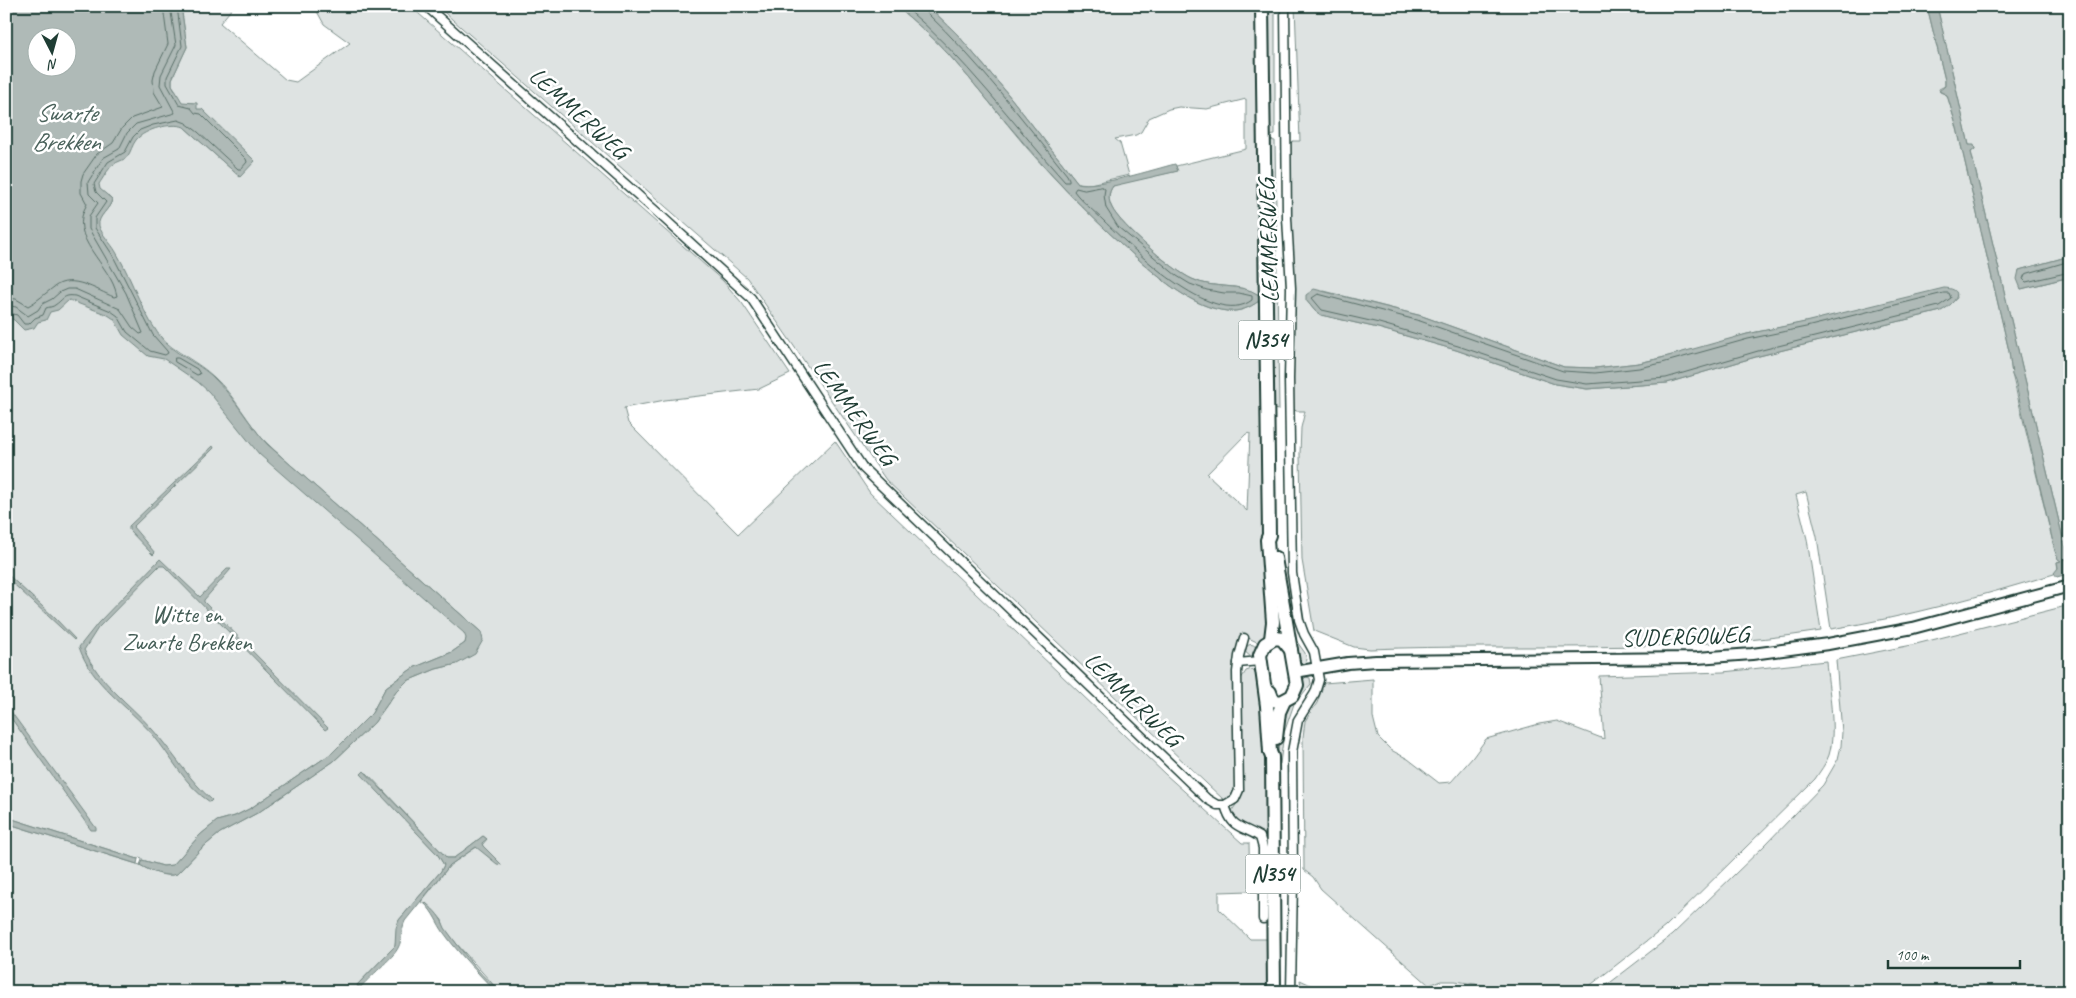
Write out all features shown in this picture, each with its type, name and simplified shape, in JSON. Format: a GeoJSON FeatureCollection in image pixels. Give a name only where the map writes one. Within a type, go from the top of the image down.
{"type":"FeatureCollection","features":[{"type":"Feature","properties":{"kind":"main road","name":"LEMMERWEG"},"geometry":{"type":"LineString","coordinates":[[1262,6],[1269,535],[1267,540],[1273,622],[1271,639]]}},
{"type":"Feature","properties":{"kind":"main road","name":"LEMMERWEG"},"geometry":{"type":"LineString","coordinates":[[1269,535],[1272,540],[1292,650]]}},
{"type":"Feature","properties":{"kind":"main road"},"geometry":{"type":"LineString","coordinates":[[1271,639],[1282,639],[1292,650]]}},
{"type":"Feature","properties":{"kind":"main road","name":"N354"},"geometry":{"type":"LineString","coordinates":[[1271,639],[1261,650],[1260,661],[1265,688],[1272,757],[1274,992]]}},
{"type":"Feature","properties":{"kind":"main road","name":"N354"},"geometry":{"type":"LineString","coordinates":[[1272,757],[1275,752],[1279,712],[1284,701],[1295,692],[1297,683],[1292,650]]}},
{"type":"Feature","properties":{"kind":"main road"},"geometry":{"type":"LineString","coordinates":[[1265,688],[1270,692],[1275,701],[1284,701]]}},
{"type":"Feature","properties":{"kind":"street","name":"LEMMERWEG"},"geometry":{"type":"LineString","coordinates":[[426,6],[751,298],[863,468],[1207,799],[1217,805],[1225,805]]}},
{"type":"Feature","properties":{"kind":"street","name":"LEMMERWEG"},"geometry":{"type":"LineString","coordinates":[[1285,6],[1286,138],[1291,288],[1289,379],[1292,573],[1299,620],[1314,652],[1318,687],[1298,720],[1292,752],[1293,887],[1291,992]]}},
{"type":"Feature","properties":{"kind":"street","name":"SUDERGOWEG"},"geometry":{"type":"LineString","coordinates":[[1295,672],[1348,662],[1697,658],[1752,654],[1828,644],[1913,628],[2070,586]]}},
{"type":"Feature","properties":{"kind":"street"},"geometry":{"type":"LineString","coordinates":[[1244,638],[1238,663],[1239,790],[1235,799],[1225,805],[1232,822],[1245,831],[1258,836],[1262,842],[1263,919]]}},
{"type":"Feature","properties":{"kind":"street"},"geometry":{"type":"LineString","coordinates":[[1238,663],[1260,661]]}},
{"type":"Feature","properties":{"kind":"green space","name":"Witte en Zwarte Brekken"},"geometry":{"type":"Polygon","coordinates":[[[6,6],[50,28],[28,28],[28,78],[78,78],[78,42],[177,92],[172,85],[172,79],[187,47],[181,6],[234,6],[220,23],[286,80],[296,82],[350,43],[324,24],[314,6],[410,6],[723,281],[742,303],[790,374],[759,389],[665,400],[624,408],[628,423],[738,534],[835,441],[870,493],[1165,774],[1242,843],[1249,843],[1250,891],[1219,892],[1219,909],[1250,939],[1269,939],[1269,992],[499,991],[456,943],[444,928],[442,920],[426,903],[421,902],[450,865],[475,848],[478,847],[490,858],[482,845],[487,839],[483,836],[454,858],[447,858],[367,773],[362,774],[438,855],[444,865],[399,920],[395,946],[357,985],[358,987],[354,992],[6,992],[6,823],[140,865],[158,873],[177,874],[201,849],[220,833],[259,812],[334,761],[374,723],[396,692],[407,681],[436,669],[457,664],[481,632],[279,455],[468,633],[465,643],[452,652],[413,668],[386,687],[372,713],[332,753],[251,808],[235,816],[217,821],[200,835],[173,865],[163,866],[142,860],[139,857],[138,859],[6,817],[6,6]],[[197,109],[184,127],[240,177],[197,109]],[[108,195],[99,219],[111,204],[112,199],[108,195]],[[160,337],[199,379],[264,440],[222,384],[201,366],[160,337]]]}},
{"type":"Feature","properties":{"kind":"green space"},"geometry":{"type":"Polygon","coordinates":[[[437,6],[896,6],[943,48],[1027,148],[1066,191],[1108,232],[1157,275],[1190,298],[1214,308],[1236,311],[1248,308],[1259,301],[1267,635],[1259,643],[1242,635],[1238,647],[1236,786],[1234,794],[1225,801],[886,480],[747,278],[437,6]],[[1250,433],[1246,434],[1207,474],[1247,511],[1250,433]]]}},
{"type":"Feature","properties":{"kind":"green space"},"geometry":{"type":"Polygon","coordinates":[[[928,6],[1256,6],[1259,295],[1235,287],[1200,282],[1173,267],[1125,225],[1112,208],[1109,199],[1111,189],[1118,184],[1177,171],[1176,166],[1246,149],[1246,99],[1207,109],[1179,107],[1169,109],[1149,118],[1141,132],[1136,135],[1115,139],[1120,143],[1129,175],[1090,184],[1078,183],[1003,88],[957,34],[928,6]]]}},
{"type":"Feature","properties":{"kind":"green space"},"geometry":{"type":"Polygon","coordinates":[[[1267,6],[1275,6],[1275,135],[1268,136],[1267,6]]]}},
{"type":"Feature","properties":{"kind":"green space"},"geometry":{"type":"Polygon","coordinates":[[[1295,6],[1927,6],[1945,80],[1945,86],[1939,89],[1940,92],[1947,95],[1957,128],[2009,351],[2012,374],[2055,551],[2061,561],[2057,562],[2058,570],[2054,574],[1944,605],[1831,629],[1817,537],[1806,492],[1796,495],[1807,539],[1821,631],[1765,638],[1652,646],[1370,649],[1354,647],[1314,631],[1302,560],[1300,454],[1301,428],[1305,411],[1296,411],[1293,408],[1294,298],[1289,145],[1293,141],[1300,141],[1295,6]],[[1324,291],[1306,300],[1321,315],[1378,328],[1456,350],[1555,384],[1587,389],[1667,383],[1759,356],[1941,311],[1957,298],[1956,292],[1747,334],[1699,349],[1639,363],[1595,368],[1564,367],[1422,316],[1324,291]]]}},
{"type":"Feature","properties":{"kind":"green space"},"geometry":{"type":"Polygon","coordinates":[[[1937,6],[2070,6],[2070,256],[2019,270],[2021,289],[2070,277],[2070,563],[2063,558],[2065,557],[2065,547],[1971,152],[1975,149],[1974,146],[1969,145],[1937,6]]]}},
{"type":"Feature","properties":{"kind":"green space"},"geometry":{"type":"Polygon","coordinates":[[[1269,140],[1275,141],[1279,410],[1272,409],[1269,140]]]}},
{"type":"Feature","properties":{"kind":"green space"},"geometry":{"type":"Polygon","coordinates":[[[2070,605],[2070,992],[1598,992],[1672,935],[1765,845],[1823,785],[1838,759],[1841,746],[1842,732],[1836,660],[1912,645],[2070,605]]]}},
{"type":"Feature","properties":{"kind":"green space"},"geometry":{"type":"Polygon","coordinates":[[[1295,639],[1305,653],[1307,660],[1305,663],[1302,664],[1297,660],[1295,639]]]}},
{"type":"Feature","properties":{"kind":"green space"},"geometry":{"type":"Polygon","coordinates":[[[1251,644],[1257,650],[1251,656],[1245,650],[1251,644]]]}},
{"type":"Feature","properties":{"kind":"green space"},"geometry":{"type":"Polygon","coordinates":[[[1826,661],[1832,721],[1831,745],[1828,758],[1815,779],[1665,927],[1583,991],[1528,992],[1455,981],[1441,981],[1429,985],[1321,889],[1313,877],[1304,870],[1303,737],[1305,721],[1317,703],[1324,683],[1373,679],[1373,717],[1378,737],[1391,750],[1408,759],[1439,783],[1451,782],[1486,739],[1539,724],[1557,721],[1604,739],[1599,676],[1723,672],[1826,661]]]}},
{"type":"Feature","properties":{"kind":"green space"},"geometry":{"type":"Polygon","coordinates":[[[1252,669],[1258,674],[1266,725],[1268,841],[1265,841],[1237,823],[1231,812],[1240,799],[1242,791],[1241,679],[1246,671],[1252,669]]]}},
{"type":"Feature","properties":{"kind":"green space"},"geometry":{"type":"Polygon","coordinates":[[[1306,677],[1310,678],[1311,684],[1301,696],[1298,696],[1302,681],[1306,677]]]}},
{"type":"Feature","properties":{"kind":"green space"},"geometry":{"type":"Polygon","coordinates":[[[1295,701],[1284,733],[1280,764],[1278,764],[1282,721],[1284,714],[1295,701]]]}},
{"type":"Feature","properties":{"kind":"green space"},"geometry":{"type":"Polygon","coordinates":[[[1300,980],[1313,986],[1314,992],[1302,992],[1300,980]]]}},
{"type":"Feature","properties":{"kind":"water","name":"Swarte Brekken"},"geometry":{"type":"Polygon","coordinates":[[[6,6],[181,6],[187,47],[172,79],[172,85],[182,102],[197,103],[197,109],[202,109],[255,161],[240,177],[184,127],[173,125],[152,130],[136,140],[127,157],[111,167],[99,184],[100,189],[112,199],[100,219],[100,229],[122,263],[150,322],[165,342],[211,375],[224,388],[267,444],[481,632],[483,640],[475,654],[457,664],[436,669],[407,681],[396,692],[374,723],[334,761],[259,812],[220,833],[201,849],[177,874],[153,872],[140,865],[142,860],[163,866],[173,865],[200,835],[217,821],[235,816],[251,808],[332,753],[372,713],[386,687],[413,668],[452,652],[465,643],[466,638],[464,633],[259,454],[209,392],[198,382],[164,359],[148,356],[123,335],[114,319],[69,300],[58,310],[50,312],[46,320],[38,322],[34,328],[24,330],[14,320],[6,316],[6,6]]]}},
{"type":"Feature","properties":{"kind":"water"},"geometry":{"type":"Polygon","coordinates":[[[896,6],[928,6],[957,34],[1003,88],[1078,183],[1087,184],[1111,181],[1175,164],[1178,171],[1113,186],[1109,197],[1112,208],[1126,226],[1161,258],[1184,274],[1200,282],[1252,291],[1259,295],[1259,301],[1248,308],[1236,311],[1214,308],[1190,298],[1157,275],[1108,232],[1067,191],[943,48],[896,6]]]}},
{"type":"Feature","properties":{"kind":"water"},"geometry":{"type":"Polygon","coordinates":[[[1927,6],[1937,6],[1969,145],[1974,145],[1975,149],[1971,152],[2065,547],[2065,558],[2063,559],[2068,559],[2070,563],[2070,573],[2064,573],[2064,575],[2057,577],[2054,573],[2058,568],[2057,562],[2061,561],[2058,559],[2055,551],[2012,375],[2009,351],[1957,128],[1947,95],[1939,91],[1945,86],[1945,80],[1927,6]]]}},
{"type":"Feature","properties":{"kind":"water"},"geometry":{"type":"Polygon","coordinates":[[[2070,256],[2070,277],[2021,289],[2017,279],[2019,270],[2070,256]]]}},
{"type":"Feature","properties":{"kind":"water"},"geometry":{"type":"Polygon","coordinates":[[[1944,288],[1951,289],[1957,294],[1954,301],[1941,311],[1759,356],[1667,383],[1587,389],[1555,384],[1456,350],[1378,328],[1321,315],[1306,300],[1306,295],[1314,289],[1422,316],[1564,367],[1595,368],[1639,363],[1661,358],[1747,334],[1805,322],[1944,288]]]}},
{"type":"Feature","properties":{"kind":"water"},"geometry":{"type":"Polygon","coordinates":[[[213,446],[214,448],[133,527],[155,553],[153,555],[129,530],[129,526],[213,446]]]}},
{"type":"Feature","properties":{"kind":"water"},"geometry":{"type":"Polygon","coordinates":[[[6,472],[11,521],[6,541],[9,510],[6,472]]]}},
{"type":"Feature","properties":{"kind":"water"},"geometry":{"type":"Polygon","coordinates":[[[160,559],[200,597],[227,569],[231,569],[204,602],[328,728],[325,730],[164,566],[159,566],[98,628],[84,650],[106,683],[160,738],[195,783],[212,800],[210,802],[201,796],[186,780],[160,743],[143,724],[101,684],[92,673],[79,647],[98,623],[160,559]]]}},
{"type":"Feature","properties":{"kind":"water"},"geometry":{"type":"Polygon","coordinates":[[[6,573],[55,618],[75,639],[6,577],[6,573]]]}},
{"type":"Feature","properties":{"kind":"water"},"geometry":{"type":"Polygon","coordinates":[[[6,705],[96,830],[91,830],[6,711],[6,705]]]}},
{"type":"Feature","properties":{"kind":"water"},"geometry":{"type":"Polygon","coordinates":[[[364,771],[447,858],[454,858],[483,836],[487,839],[482,843],[483,846],[502,865],[497,864],[476,847],[450,865],[405,921],[401,941],[396,952],[360,988],[357,985],[395,946],[396,928],[399,920],[444,865],[438,855],[361,774],[364,771]]]}},
{"type":"Feature","properties":{"kind":"water"},"geometry":{"type":"Polygon","coordinates":[[[6,817],[138,859],[137,864],[6,823],[6,817]]]}},
{"type":"Feature","properties":{"kind":"water"},"geometry":{"type":"Polygon","coordinates":[[[426,903],[437,914],[450,935],[482,974],[490,983],[505,992],[496,992],[462,956],[444,933],[426,903]]]}}]}
